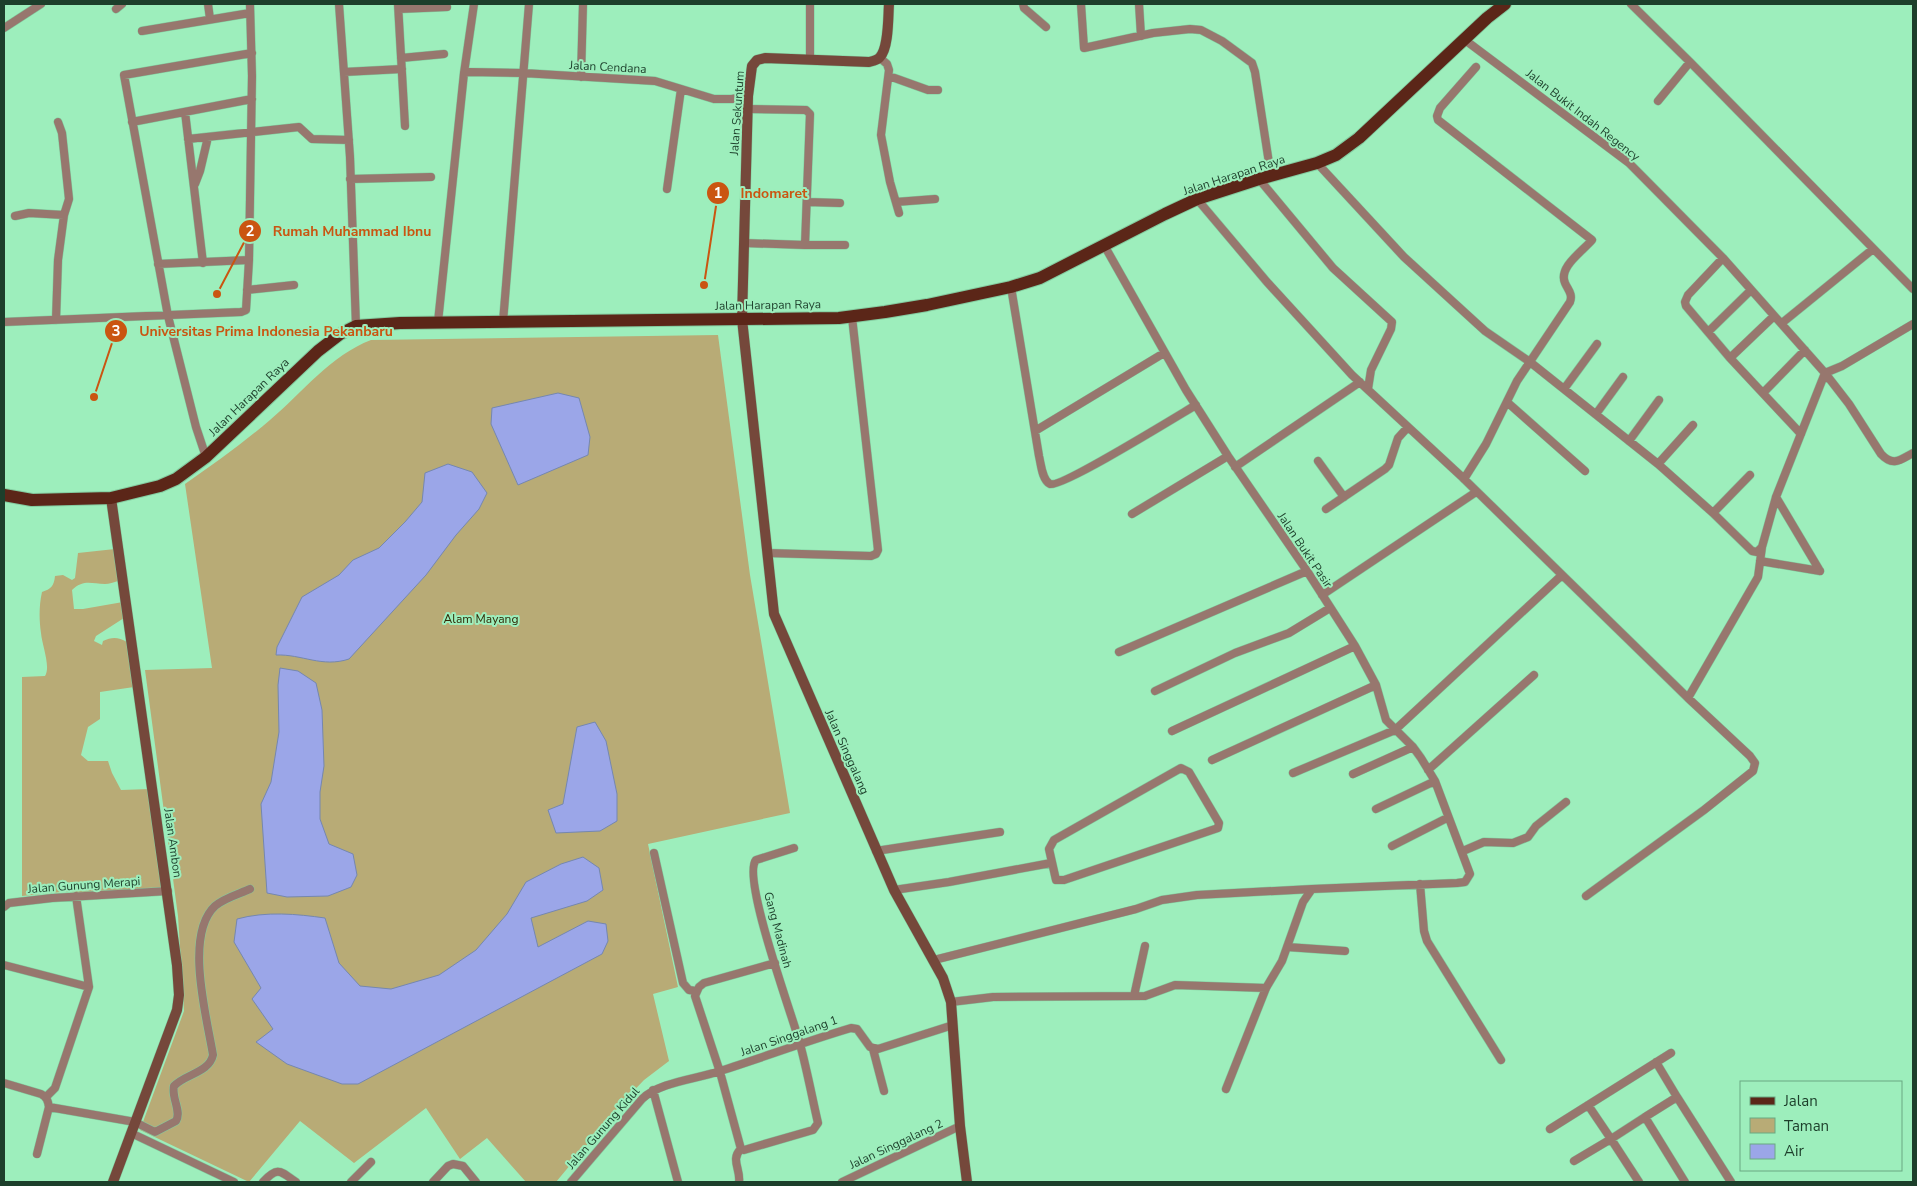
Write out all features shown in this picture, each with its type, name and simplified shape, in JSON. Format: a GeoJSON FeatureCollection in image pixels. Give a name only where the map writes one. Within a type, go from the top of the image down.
{"type":"FeatureCollection","features":[{"type":"Feature","properties":{"kind":"main road","name":"Jalan Harapan Raya"},"geometry":{"type":"LineString","coordinates":[[4,495],[32,500],[111,498],[160,486],[176,478],[206,457],[318,351],[340,334],[356,326],[438,322],[852,317],[919,306],[1040,278],[1197,199],[1317,163],[1336,155],[1359,138],[1487,18],[1505,4]]}},
{"type":"Feature","properties":{"kind":"street"},"geometry":{"type":"LineString","coordinates":[[4,28],[41,4]]}},
{"type":"Feature","properties":{"kind":"street"},"geometry":{"type":"LineString","coordinates":[[115,4],[116,9],[122,4]]}},
{"type":"Feature","properties":{"kind":"street"},"geometry":{"type":"LineString","coordinates":[[208,4],[210,19]]}},
{"type":"Feature","properties":{"kind":"street"},"geometry":{"type":"LineString","coordinates":[[4,322],[241,312],[246,307],[249,260],[252,99],[250,4]]}},
{"type":"Feature","properties":{"kind":"street"},"geometry":{"type":"LineString","coordinates":[[339,4],[349,140],[356,326]]}},
{"type":"Feature","properties":{"kind":"street"},"geometry":{"type":"LineString","coordinates":[[438,322],[464,73],[474,4]]}},
{"type":"Feature","properties":{"kind":"street"},"geometry":{"type":"LineString","coordinates":[[503,322],[529,4]]}},
{"type":"Feature","properties":{"kind":"street"},"geometry":{"type":"LineString","coordinates":[[581,77],[583,4]]}},
{"type":"Feature","properties":{"kind":"street"},"geometry":{"type":"LineString","coordinates":[[810,4],[810,60]]}},
{"type":"Feature","properties":{"kind":"street"},"geometry":{"type":"LineString","coordinates":[[889,4],[886,38],[880,58],[887,64],[889,76],[881,135],[882,148],[899,214]]}},
{"type":"Feature","properties":{"kind":"street"},"geometry":{"type":"LineString","coordinates":[[1023,4],[1024,8],[1046,27]]}},
{"type":"Feature","properties":{"kind":"street"},"geometry":{"type":"LineString","coordinates":[[1081,4],[1084,48],[1141,36],[1190,29],[1201,30],[1222,41],[1252,62],[1265,178],[1333,268],[1392,322],[1391,329],[1371,370],[1368,389]]}},
{"type":"Feature","properties":{"kind":"street"},"geometry":{"type":"LineString","coordinates":[[1139,4],[1141,36]]}},
{"type":"Feature","properties":{"kind":"street"},"geometry":{"type":"LineString","coordinates":[[1631,4],[1913,289]]}},
{"type":"Feature","properties":{"kind":"street"},"geometry":{"type":"LineString","coordinates":[[405,126],[398,6],[447,8]]}},
{"type":"Feature","properties":{"kind":"street"},"geometry":{"type":"LineString","coordinates":[[142,31],[250,13]]}},
{"type":"Feature","properties":{"kind":"street","name":"Jalan Bukit Indah Regency"},"geometry":{"type":"LineString","coordinates":[[1465,40],[1629,163],[1723,258],[1782,323],[1849,404],[1887,461],[1899,461],[1913,453]]}},
{"type":"Feature","properties":{"kind":"street"},"geometry":{"type":"LineString","coordinates":[[206,457],[196,427],[168,316],[124,75],[252,53]]}},
{"type":"Feature","properties":{"kind":"street"},"geometry":{"type":"LineString","coordinates":[[402,58],[444,54]]}},
{"type":"Feature","properties":{"kind":"street","name":"Jalan Sekuntum"},"geometry":{"type":"LineString","coordinates":[[742,319],[747,109],[752,66],[757,60],[765,58],[869,62],[880,58]]}},
{"type":"Feature","properties":{"kind":"street"},"geometry":{"type":"LineString","coordinates":[[1658,101],[1690,62]]}},
{"type":"Feature","properties":{"kind":"street"},"geometry":{"type":"LineString","coordinates":[[1464,479],[1486,444],[1517,381],[1570,302],[1572,298],[1565,283],[1564,273],[1592,240],[1438,120],[1437,116],[1440,108],[1476,67]]}},
{"type":"Feature","properties":{"kind":"street"},"geometry":{"type":"LineString","coordinates":[[344,72],[402,69]]}},
{"type":"Feature","properties":{"kind":"street","name":"Jalan Cendana"},"geometry":{"type":"LineString","coordinates":[[464,73],[522,73],[654,81],[714,99],[732,99],[748,96]]}},
{"type":"Feature","properties":{"kind":"street"},"geometry":{"type":"LineString","coordinates":[[889,76],[928,90],[938,90]]}},
{"type":"Feature","properties":{"kind":"street"},"geometry":{"type":"LineString","coordinates":[[667,189],[681,90]]}},
{"type":"Feature","properties":{"kind":"street"},"geometry":{"type":"LineString","coordinates":[[132,122],[252,99]]}},
{"type":"Feature","properties":{"kind":"street"},"geometry":{"type":"LineString","coordinates":[[747,109],[806,110],[809,112],[806,244]]}},
{"type":"Feature","properties":{"kind":"street"},"geometry":{"type":"LineString","coordinates":[[185,112],[202,263]]}},
{"type":"Feature","properties":{"kind":"street"},"geometry":{"type":"LineString","coordinates":[[56,320],[58,260],[69,192],[62,133],[58,122]]}},
{"type":"Feature","properties":{"kind":"street"},"geometry":{"type":"LineString","coordinates":[[188,139],[299,127],[312,139],[349,140]]}},
{"type":"Feature","properties":{"kind":"street"},"geometry":{"type":"LineString","coordinates":[[194,186],[200,171],[208,137]]}},
{"type":"Feature","properties":{"kind":"street"},"geometry":{"type":"LineString","coordinates":[[1317,163],[1404,257],[1485,331],[1530,362],[1629,440],[1714,513],[1752,551],[1757,552],[1762,548]]}},
{"type":"Feature","properties":{"kind":"street"},"geometry":{"type":"LineString","coordinates":[[350,179],[430,177]]}},
{"type":"Feature","properties":{"kind":"street"},"geometry":{"type":"LineString","coordinates":[[896,202],[935,199]]}},
{"type":"Feature","properties":{"kind":"street"},"geometry":{"type":"LineString","coordinates":[[1197,199],[1267,282],[1360,382],[1464,479],[1750,756],[1755,763],[1753,770],[1704,810],[1586,896]]}},
{"type":"Feature","properties":{"kind":"street"},"geometry":{"type":"LineString","coordinates":[[807,202],[840,203]]}},
{"type":"Feature","properties":{"kind":"street"},"geometry":{"type":"LineString","coordinates":[[15,216],[29,213],[64,216]]}},
{"type":"Feature","properties":{"kind":"street"},"geometry":{"type":"LineString","coordinates":[[744,243],[845,245]]}},
{"type":"Feature","properties":{"kind":"street","name":"Jalan Bukit Pasir"},"geometry":{"type":"LineString","coordinates":[[1104,245],[1164,353],[1196,405],[1355,646],[1376,685],[1386,720],[1413,747],[1435,782],[1447,818],[1470,874],[1465,882],[1420,884]]}},
{"type":"Feature","properties":{"kind":"street"},"geometry":{"type":"LineString","coordinates":[[1782,323],[1873,249]]}},
{"type":"Feature","properties":{"kind":"street"},"geometry":{"type":"LineString","coordinates":[[1723,258],[1688,295],[1685,302],[1686,306],[1730,358],[1801,434]]}},
{"type":"Feature","properties":{"kind":"street"},"geometry":{"type":"LineString","coordinates":[[158,264],[249,260]]}},
{"type":"Feature","properties":{"kind":"street"},"geometry":{"type":"LineString","coordinates":[[247,290],[294,285]]}},
{"type":"Feature","properties":{"kind":"street"},"geometry":{"type":"LineString","coordinates":[[1011,286],[1038,456],[1045,480],[1054,484],[1103,459],[1196,405]]}},
{"type":"Feature","properties":{"kind":"street"},"geometry":{"type":"LineString","coordinates":[[1708,332],[1751,290]]}},
{"type":"Feature","properties":{"kind":"street"},"geometry":{"type":"LineString","coordinates":[[1730,358],[1774,316]]}},
{"type":"Feature","properties":{"kind":"street"},"geometry":{"type":"LineString","coordinates":[[767,553],[871,556],[876,554],[878,550],[852,317]]}},
{"type":"Feature","properties":{"kind":"street","name":"Jalan Singgalang"},"geometry":{"type":"LineString","coordinates":[[742,319],[772,605],[776,622],[894,890],[943,978],[951,1002],[960,1126],[967,1182]]}},
{"type":"Feature","properties":{"kind":"street"},"geometry":{"type":"LineString","coordinates":[[1688,698],[1758,577],[1762,548],[1776,497],[1825,373],[1842,366],[1913,324]]}},
{"type":"Feature","properties":{"kind":"street"},"geometry":{"type":"LineString","coordinates":[[1564,389],[1597,344]]}},
{"type":"Feature","properties":{"kind":"street"},"geometry":{"type":"LineString","coordinates":[[1763,393],[1805,350]]}},
{"type":"Feature","properties":{"kind":"street"},"geometry":{"type":"LineString","coordinates":[[1035,431],[1164,353]]}},
{"type":"Feature","properties":{"kind":"street"},"geometry":{"type":"LineString","coordinates":[[1596,414],[1623,377]]}},
{"type":"Feature","properties":{"kind":"street"},"geometry":{"type":"LineString","coordinates":[[1236,467],[1360,382]]}},
{"type":"Feature","properties":{"kind":"street"},"geometry":{"type":"LineString","coordinates":[[1629,440],[1659,400]]}},
{"type":"Feature","properties":{"kind":"street"},"geometry":{"type":"LineString","coordinates":[[1506,402],[1585,471]]}},
{"type":"Feature","properties":{"kind":"street"},"geometry":{"type":"LineString","coordinates":[[1658,464],[1693,425]]}},
{"type":"Feature","properties":{"kind":"street"},"geometry":{"type":"LineString","coordinates":[[1326,509],[1385,469],[1389,464],[1398,438],[1408,427]]}},
{"type":"Feature","properties":{"kind":"street"},"geometry":{"type":"LineString","coordinates":[[1132,514],[1228,456]]}},
{"type":"Feature","properties":{"kind":"street"},"geometry":{"type":"LineString","coordinates":[[1318,461],[1344,497]]}},
{"type":"Feature","properties":{"kind":"street"},"geometry":{"type":"LineString","coordinates":[[1714,513],[1750,475]]}},
{"type":"Feature","properties":{"kind":"street"},"geometry":{"type":"LineString","coordinates":[[1322,595],[1476,492]]}},
{"type":"Feature","properties":{"kind":"street"},"geometry":{"type":"LineString","coordinates":[[1760,560],[1820,571],[1776,497]]}},
{"type":"Feature","properties":{"kind":"street","name":"Jalan Ambon"},"geometry":{"type":"LineString","coordinates":[[111,498],[178,965],[179,1004],[113,1182]]}},
{"type":"Feature","properties":{"kind":"street"},"geometry":{"type":"LineString","coordinates":[[1119,652],[1307,571]]}},
{"type":"Feature","properties":{"kind":"street"},"geometry":{"type":"LineString","coordinates":[[1293,773],[1395,730],[1562,575]]}},
{"type":"Feature","properties":{"kind":"street"},"geometry":{"type":"LineString","coordinates":[[1155,690],[1235,653],[1290,633],[1330,608]]}},
{"type":"Feature","properties":{"kind":"street"},"geometry":{"type":"LineString","coordinates":[[1172,732],[1355,646]]}},
{"type":"Feature","properties":{"kind":"street"},"geometry":{"type":"LineString","coordinates":[[1428,770],[1534,675]]}},
{"type":"Feature","properties":{"kind":"street"},"geometry":{"type":"LineString","coordinates":[[1212,760],[1376,685]]}},
{"type":"Feature","properties":{"kind":"street"},"geometry":{"type":"LineString","coordinates":[[1353,774],[1413,747]]}},
{"type":"Feature","properties":{"kind":"street"},"geometry":{"type":"LineString","coordinates":[[1176,769],[1185,769],[1188,772],[1220,823],[1220,826],[1216,829],[1064,880],[1056,880],[1051,863],[1049,848],[1054,840],[1176,769]]}},
{"type":"Feature","properties":{"kind":"street"},"geometry":{"type":"LineString","coordinates":[[1376,809],[1435,782]]}},
{"type":"Feature","properties":{"kind":"street"},"geometry":{"type":"LineString","coordinates":[[1462,851],[1484,842],[1513,843],[1528,836],[1536,826],[1566,802]]}},
{"type":"Feature","properties":{"kind":"street"},"geometry":{"type":"LineString","coordinates":[[1392,846],[1447,818]]}},
{"type":"Feature","properties":{"kind":"street"},"geometry":{"type":"LineString","coordinates":[[876,851],[1000,832]]}},
{"type":"Feature","properties":{"kind":"street","name":"Gang Madinah"},"geometry":{"type":"LineString","coordinates":[[742,1149],[744,1150],[816,1128],[818,1123],[800,1043],[758,907],[753,864],[756,860],[794,848]]}},
{"type":"Feature","properties":{"kind":"street"},"geometry":{"type":"LineString","coordinates":[[654,853],[683,983],[689,990],[696,991]]}},
{"type":"Feature","properties":{"kind":"street"},"geometry":{"type":"LineString","coordinates":[[894,890],[1051,863]]}},
{"type":"Feature","properties":{"kind":"street"},"geometry":{"type":"LineString","coordinates":[[934,960],[1136,909],[1162,900],[1196,895],[1420,884],[1424,931],[1428,942],[1501,1060]]}},
{"type":"Feature","properties":{"kind":"street"},"geometry":{"type":"LineString","coordinates":[[49,1107],[135,1122],[155,1132],[176,1121],[178,1114],[174,1100],[174,1086],[185,1077],[202,1070],[213,1058],[199,971],[199,954],[206,920],[214,907],[220,902],[250,889]]}},
{"type":"Feature","properties":{"kind":"street"},"geometry":{"type":"LineString","coordinates":[[1226,1089],[1266,988],[1282,961],[1304,902],[1312,889]]}},
{"type":"Feature","properties":{"kind":"street","name":"Jalan Gunung Merapi"},"geometry":{"type":"LineString","coordinates":[[4,907],[8,903],[76,896],[168,891]]}},
{"type":"Feature","properties":{"kind":"street"},"geometry":{"type":"LineString","coordinates":[[46,1097],[55,1088],[89,987],[76,896]]}},
{"type":"Feature","properties":{"kind":"street"},"geometry":{"type":"LineString","coordinates":[[1134,996],[1145,946]]}},
{"type":"Feature","properties":{"kind":"street"},"geometry":{"type":"LineString","coordinates":[[1287,947],[1345,951]]}},
{"type":"Feature","properties":{"kind":"street"},"geometry":{"type":"LineString","coordinates":[[739,1182],[736,1159],[738,1152],[742,1149],[720,1072],[695,996],[696,991],[704,983],[775,963]]}},
{"type":"Feature","properties":{"kind":"street"},"geometry":{"type":"LineString","coordinates":[[4,965],[89,987]]}},
{"type":"Feature","properties":{"kind":"street"},"geometry":{"type":"LineString","coordinates":[[951,1002],[993,997],[1145,996],[1175,985],[1266,988]]}},
{"type":"Feature","properties":{"kind":"street"},"geometry":{"type":"LineString","coordinates":[[884,1091],[873,1049],[952,1025]]}},
{"type":"Feature","properties":{"kind":"street","name":"Jalan Singgalang 1"},"geometry":{"type":"LineString","coordinates":[[653,1090],[720,1072],[800,1043],[854,1027],[873,1049]]}},
{"type":"Feature","properties":{"kind":"street"},"geometry":{"type":"LineString","coordinates":[[1550,1128],[1671,1053]]}},
{"type":"Feature","properties":{"kind":"street"},"geometry":{"type":"LineString","coordinates":[[1656,1062],[1731,1182]]}},
{"type":"Feature","properties":{"kind":"street"},"geometry":{"type":"LineString","coordinates":[[4,1083],[30,1090],[46,1097],[49,1107],[37,1154]]}},
{"type":"Feature","properties":{"kind":"street"},"geometry":{"type":"LineString","coordinates":[[653,1090],[678,1182]]}},
{"type":"Feature","properties":{"kind":"street","name":"Jalan Gunung Kidul"},"geometry":{"type":"LineString","coordinates":[[571,1182],[642,1099],[653,1090]]}},
{"type":"Feature","properties":{"kind":"street"},"geometry":{"type":"LineString","coordinates":[[1574,1161],[1611,1140],[1677,1097]]}},
{"type":"Feature","properties":{"kind":"street"},"geometry":{"type":"LineString","coordinates":[[1588,1105],[1639,1182]]}},
{"type":"Feature","properties":{"kind":"street"},"geometry":{"type":"LineString","coordinates":[[1645,1117],[1685,1182]]}},
{"type":"Feature","properties":{"kind":"street","name":"Jalan Singgalang 2"},"geometry":{"type":"LineString","coordinates":[[842,1182],[960,1126]]}},
{"type":"Feature","properties":{"kind":"street"},"geometry":{"type":"LineString","coordinates":[[131,1133],[234,1182]]}},
{"type":"Feature","properties":{"kind":"street"},"geometry":{"type":"LineString","coordinates":[[351,1182],[371,1162]]}},
{"type":"Feature","properties":{"kind":"street"},"geometry":{"type":"LineString","coordinates":[[434,1182],[452,1164],[463,1166],[476,1182]]}},
{"type":"Feature","properties":{"kind":"street"},"geometry":{"type":"LineString","coordinates":[[263,1182],[272,1172],[277,1171],[296,1182]]}},
{"type":"Feature","properties":{"kind":"green space","name":"Alam Mayang"},"geometry":{"type":"Polygon","coordinates":[[[718,335],[750,575],[790,813],[648,844],[678,987],[653,994],[669,1061],[644,1080],[621,1104],[556,1182],[526,1182],[487,1138],[460,1159],[426,1108],[354,1163],[300,1121],[249,1182],[140,1130],[184,1011],[178,916],[145,670],[212,668],[185,484],[260,429],[330,365],[356,347],[371,340],[718,335]]]}},
{"type":"Feature","properties":{"kind":"green space"},"geometry":{"type":"Polygon","coordinates":[[[115,549],[118,581],[107,584],[80,584],[72,590],[74,609],[123,602],[124,618],[96,636],[94,641],[102,645],[103,641],[112,638],[118,638],[127,642],[134,687],[100,692],[100,719],[88,727],[81,755],[88,761],[108,761],[121,790],[150,789],[163,888],[112,893],[61,892],[22,896],[22,677],[45,676],[47,672],[40,623],[42,592],[52,587],[55,576],[63,575],[72,580],[75,578],[78,553],[115,549]]]}},
{"type":"Feature","properties":{"kind":"water"},"geometry":{"type":"Polygon","coordinates":[[[558,393],[579,398],[590,437],[588,455],[518,485],[491,424],[492,408],[558,393]]]}},
{"type":"Feature","properties":{"kind":"water"},"geometry":{"type":"Polygon","coordinates":[[[448,464],[472,472],[487,493],[479,509],[456,535],[426,575],[349,659],[330,662],[276,655],[277,647],[302,597],[339,575],[353,560],[379,548],[422,502],[425,473],[448,464]]]}},
{"type":"Feature","properties":{"kind":"water"},"geometry":{"type":"Polygon","coordinates":[[[280,668],[298,671],[316,683],[322,710],[324,766],[320,792],[320,819],[329,844],[353,854],[357,875],[351,887],[328,896],[287,897],[267,893],[261,804],[271,782],[279,732],[278,685],[280,668]]]}},
{"type":"Feature","properties":{"kind":"water"},"geometry":{"type":"Polygon","coordinates":[[[595,722],[606,741],[617,794],[617,821],[600,831],[556,833],[548,810],[563,804],[577,727],[595,722]]]}},
{"type":"Feature","properties":{"kind":"water"},"geometry":{"type":"Polygon","coordinates":[[[583,857],[599,868],[603,890],[587,901],[531,918],[538,947],[588,921],[606,924],[608,941],[602,954],[358,1084],[342,1084],[287,1064],[256,1042],[273,1029],[252,999],[261,988],[234,942],[237,919],[270,914],[292,914],[325,918],[339,963],[360,986],[391,989],[439,975],[476,950],[507,914],[526,882],[561,864],[583,857]]]}},
{"type":"Feature","properties":{"kind":"place","name":"Indomaret"},"geometry":{"type":"Point","coordinates":[704,285]}},
{"type":"Feature","properties":{"kind":"place","name":"Rumah Muhammad Ibnu"},"geometry":{"type":"Point","coordinates":[217,294]}},
{"type":"Feature","properties":{"kind":"place","name":"Universitas Prima Indonesia Pekanbaru"},"geometry":{"type":"Point","coordinates":[94,397]}}]}
